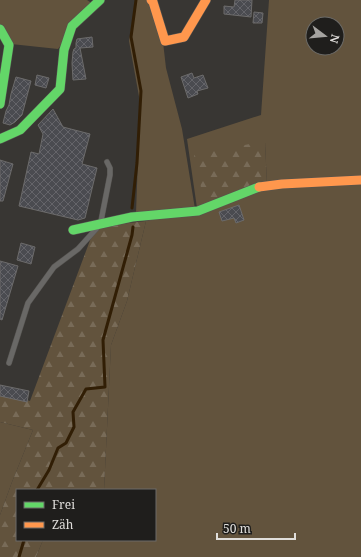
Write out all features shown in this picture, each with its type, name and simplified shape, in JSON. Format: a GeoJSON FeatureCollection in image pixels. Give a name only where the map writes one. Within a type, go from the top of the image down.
{"type":"FeatureCollection","features":[{"type":"Feature","properties":{"kind":"street"},"geometry":{"type":"LineString","coordinates":[[0,139],[20,130],[60,89],[64,50],[72,26],[100,0]]}},
{"type":"Feature","properties":{"kind":"street"},"geometry":{"type":"LineString","coordinates":[[151,0],[153,2],[165,41],[184,38],[206,0]]}},
{"type":"Feature","properties":{"kind":"street"},"geometry":{"type":"LineString","coordinates":[[0,29],[9,45],[0,104]]}},
{"type":"Feature","properties":{"kind":"street"},"geometry":{"type":"LineString","coordinates":[[73,230],[132,217],[198,211],[263,186],[361,180]]}},
{"type":"Feature","properties":{"kind":"lane"},"geometry":{"type":"LineString","coordinates":[[9,363],[28,303],[54,267],[78,249],[94,233],[100,223],[110,176],[110,168],[107,162]]}},
{"type":"Feature","properties":{"kind":"green space"},"geometry":{"type":"Polygon","coordinates":[[[0,0],[87,0],[93,4],[58,49],[11,44],[0,26],[0,0]]]}},
{"type":"Feature","properties":{"kind":"green space"},"geometry":{"type":"Polygon","coordinates":[[[136,0],[149,0],[163,42],[166,68],[182,129],[195,209],[136,213],[140,102],[129,41],[136,0]]]}},
{"type":"Feature","properties":{"kind":"green space"},"geometry":{"type":"Polygon","coordinates":[[[269,0],[361,0],[361,179],[267,185],[265,142],[205,206],[197,208],[187,139],[261,115],[269,0]]]}},
{"type":"Feature","properties":{"kind":"green space"},"geometry":{"type":"Polygon","coordinates":[[[265,141],[267,185],[205,206],[194,155],[265,141]]]}},
{"type":"Feature","properties":{"kind":"green space"},"geometry":{"type":"Polygon","coordinates":[[[361,182],[361,557],[36,557],[43,541],[156,541],[156,489],[104,489],[111,345],[127,301],[146,221],[263,188],[361,182]]]}},
{"type":"Feature","properties":{"kind":"green space"},"geometry":{"type":"Polygon","coordinates":[[[146,221],[127,301],[111,345],[104,489],[16,489],[16,541],[43,541],[36,557],[0,557],[0,515],[33,430],[0,422],[0,392],[30,401],[95,227],[146,221]]]}},
{"type":"Feature","properties":{"kind":"green space"},"geometry":{"type":"Polygon","coordinates":[[[0,422],[33,430],[0,515],[0,422]]]}},
{"type":"Feature","properties":{"kind":"building"},"geometry":{"type":"Polygon","coordinates":[[[235,0],[252,0],[251,17],[224,14],[224,6],[234,7],[235,0]]]}},
{"type":"Feature","properties":{"kind":"building"},"geometry":{"type":"Polygon","coordinates":[[[254,12],[263,13],[262,23],[253,23],[254,12]]]}},
{"type":"Feature","properties":{"kind":"building"},"geometry":{"type":"Polygon","coordinates":[[[92,37],[93,47],[80,48],[86,79],[73,80],[73,52],[76,48],[77,39],[92,37]]]}},
{"type":"Feature","properties":{"kind":"building"},"geometry":{"type":"Polygon","coordinates":[[[192,73],[194,78],[203,75],[208,88],[197,91],[198,94],[188,98],[181,77],[192,73]]]}},
{"type":"Feature","properties":{"kind":"building"},"geometry":{"type":"Polygon","coordinates":[[[37,75],[49,78],[46,88],[35,85],[37,75]]]}},
{"type":"Feature","properties":{"kind":"building"},"geometry":{"type":"Polygon","coordinates":[[[16,77],[31,81],[22,115],[10,125],[3,123],[16,77]]]}},
{"type":"Feature","properties":{"kind":"building"},"geometry":{"type":"Polygon","coordinates":[[[53,109],[63,127],[90,134],[82,164],[97,168],[85,218],[78,220],[19,206],[31,152],[39,154],[43,134],[38,125],[53,109]]]}},
{"type":"Feature","properties":{"kind":"building"},"geometry":{"type":"Polygon","coordinates":[[[0,160],[13,164],[3,201],[0,201],[0,160]]]}},
{"type":"Feature","properties":{"kind":"building"},"geometry":{"type":"Polygon","coordinates":[[[239,205],[244,220],[236,223],[234,218],[222,221],[219,212],[239,205]]]}},
{"type":"Feature","properties":{"kind":"building"},"geometry":{"type":"Polygon","coordinates":[[[21,243],[35,247],[31,264],[17,260],[21,243]]]}},
{"type":"Feature","properties":{"kind":"building"},"geometry":{"type":"Polygon","coordinates":[[[0,261],[18,266],[2,320],[0,319],[0,261]]]}},
{"type":"Feature","properties":{"kind":"building"},"geometry":{"type":"Polygon","coordinates":[[[0,385],[29,391],[27,402],[0,396],[0,385]]]}},
{"type":"Feature","properties":{"kind":"waterway"},"geometry":{"type":"LineString","coordinates":[[132,208],[137,163],[141,91],[131,37],[136,0]]}},
{"type":"Feature","properties":{"kind":"waterway"},"geometry":{"type":"LineString","coordinates":[[38,489],[49,470],[58,448],[66,443],[74,427],[73,412],[86,389],[105,387],[103,340],[133,227]]}},
{"type":"Feature","properties":{"kind":"waterway"},"geometry":{"type":"LineString","coordinates":[[19,557],[24,541]]}},
{"type":"Feature","properties":{"kind":"traffic: fast"},"geometry":{"type":"LineString","coordinates":[[0,139],[20,130],[60,89],[64,50],[72,26],[100,0]]}},
{"type":"Feature","properties":{"kind":"traffic: fast"},"geometry":{"type":"LineString","coordinates":[[0,29],[9,45],[0,104]]}},
{"type":"Feature","properties":{"kind":"traffic: fast"},"geometry":{"type":"LineString","coordinates":[[73,230],[132,217],[198,211],[259,187]]}},
{"type":"Feature","properties":{"kind":"traffic: slow"},"geometry":{"type":"LineString","coordinates":[[151,0],[153,2],[165,41],[184,37],[206,0]]}},
{"type":"Feature","properties":{"kind":"traffic: slow"},"geometry":{"type":"LineString","coordinates":[[259,187],[282,184],[361,180]]}}]}
